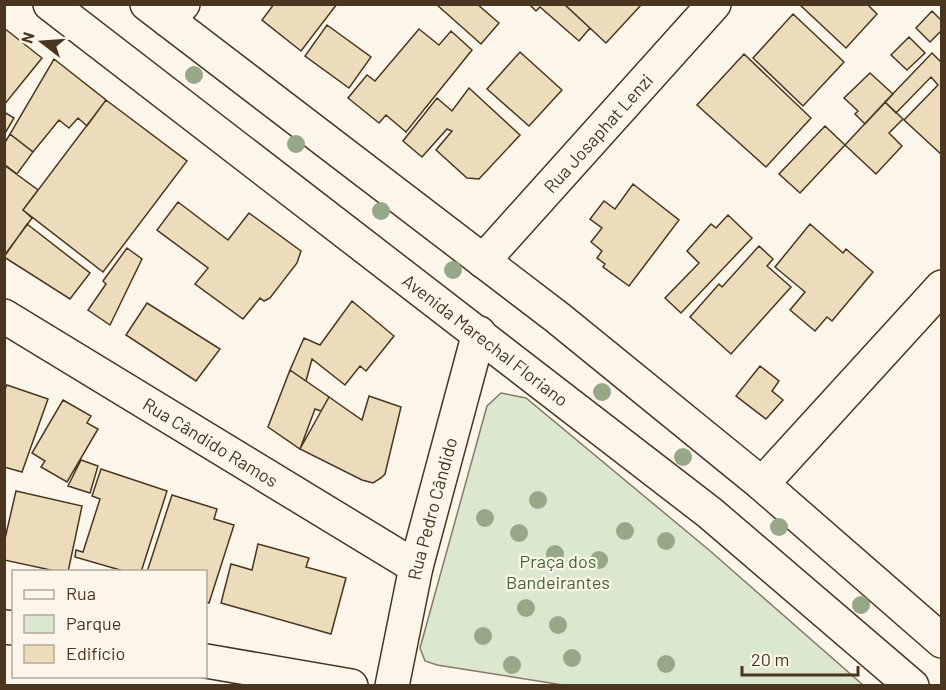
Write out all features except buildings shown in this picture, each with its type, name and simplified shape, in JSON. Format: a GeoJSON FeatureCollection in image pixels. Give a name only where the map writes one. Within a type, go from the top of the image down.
{"type":"FeatureCollection","features":[{"type":"Feature","properties":{"kind":"main road","name":"Avenida Marechal Floriano"},"geometry":{"type":"LineString","coordinates":[[50,4],[710,513],[912,686]]}},
{"type":"Feature","properties":{"kind":"main road","name":"Rua Josaphat Lenzi"},"geometry":{"type":"LineString","coordinates":[[483,261],[714,4]]}},
{"type":"Feature","properties":{"kind":"main road"},"geometry":{"type":"LineString","coordinates":[[166,10],[558,318],[762,484],[942,641]]}},
{"type":"Feature","properties":{"kind":"main road"},"geometry":{"type":"LineString","coordinates":[[762,484],[942,287]]}},
{"type":"Feature","properties":{"kind":"main road","name":"Rua Cândido Ramos"},"geometry":{"type":"LineString","coordinates":[[4,316],[416,567]]}},
{"type":"Feature","properties":{"kind":"main road","name":"Rua Pedro Cândido"},"geometry":{"type":"LineString","coordinates":[[392,686],[416,567],[479,333]]}},
{"type":"Feature","properties":{"kind":"main road"},"geometry":{"type":"LineString","coordinates":[[207,661],[351,686]]}},
{"type":"Feature","properties":{"kind":"green space","name":"Praça dos Bandeirantes"},"geometry":{"type":"Polygon","coordinates":[[[501,393],[526,398],[709,550],[863,685],[563,685],[437,665],[425,661],[420,648],[487,406],[501,393]]]}}]}
